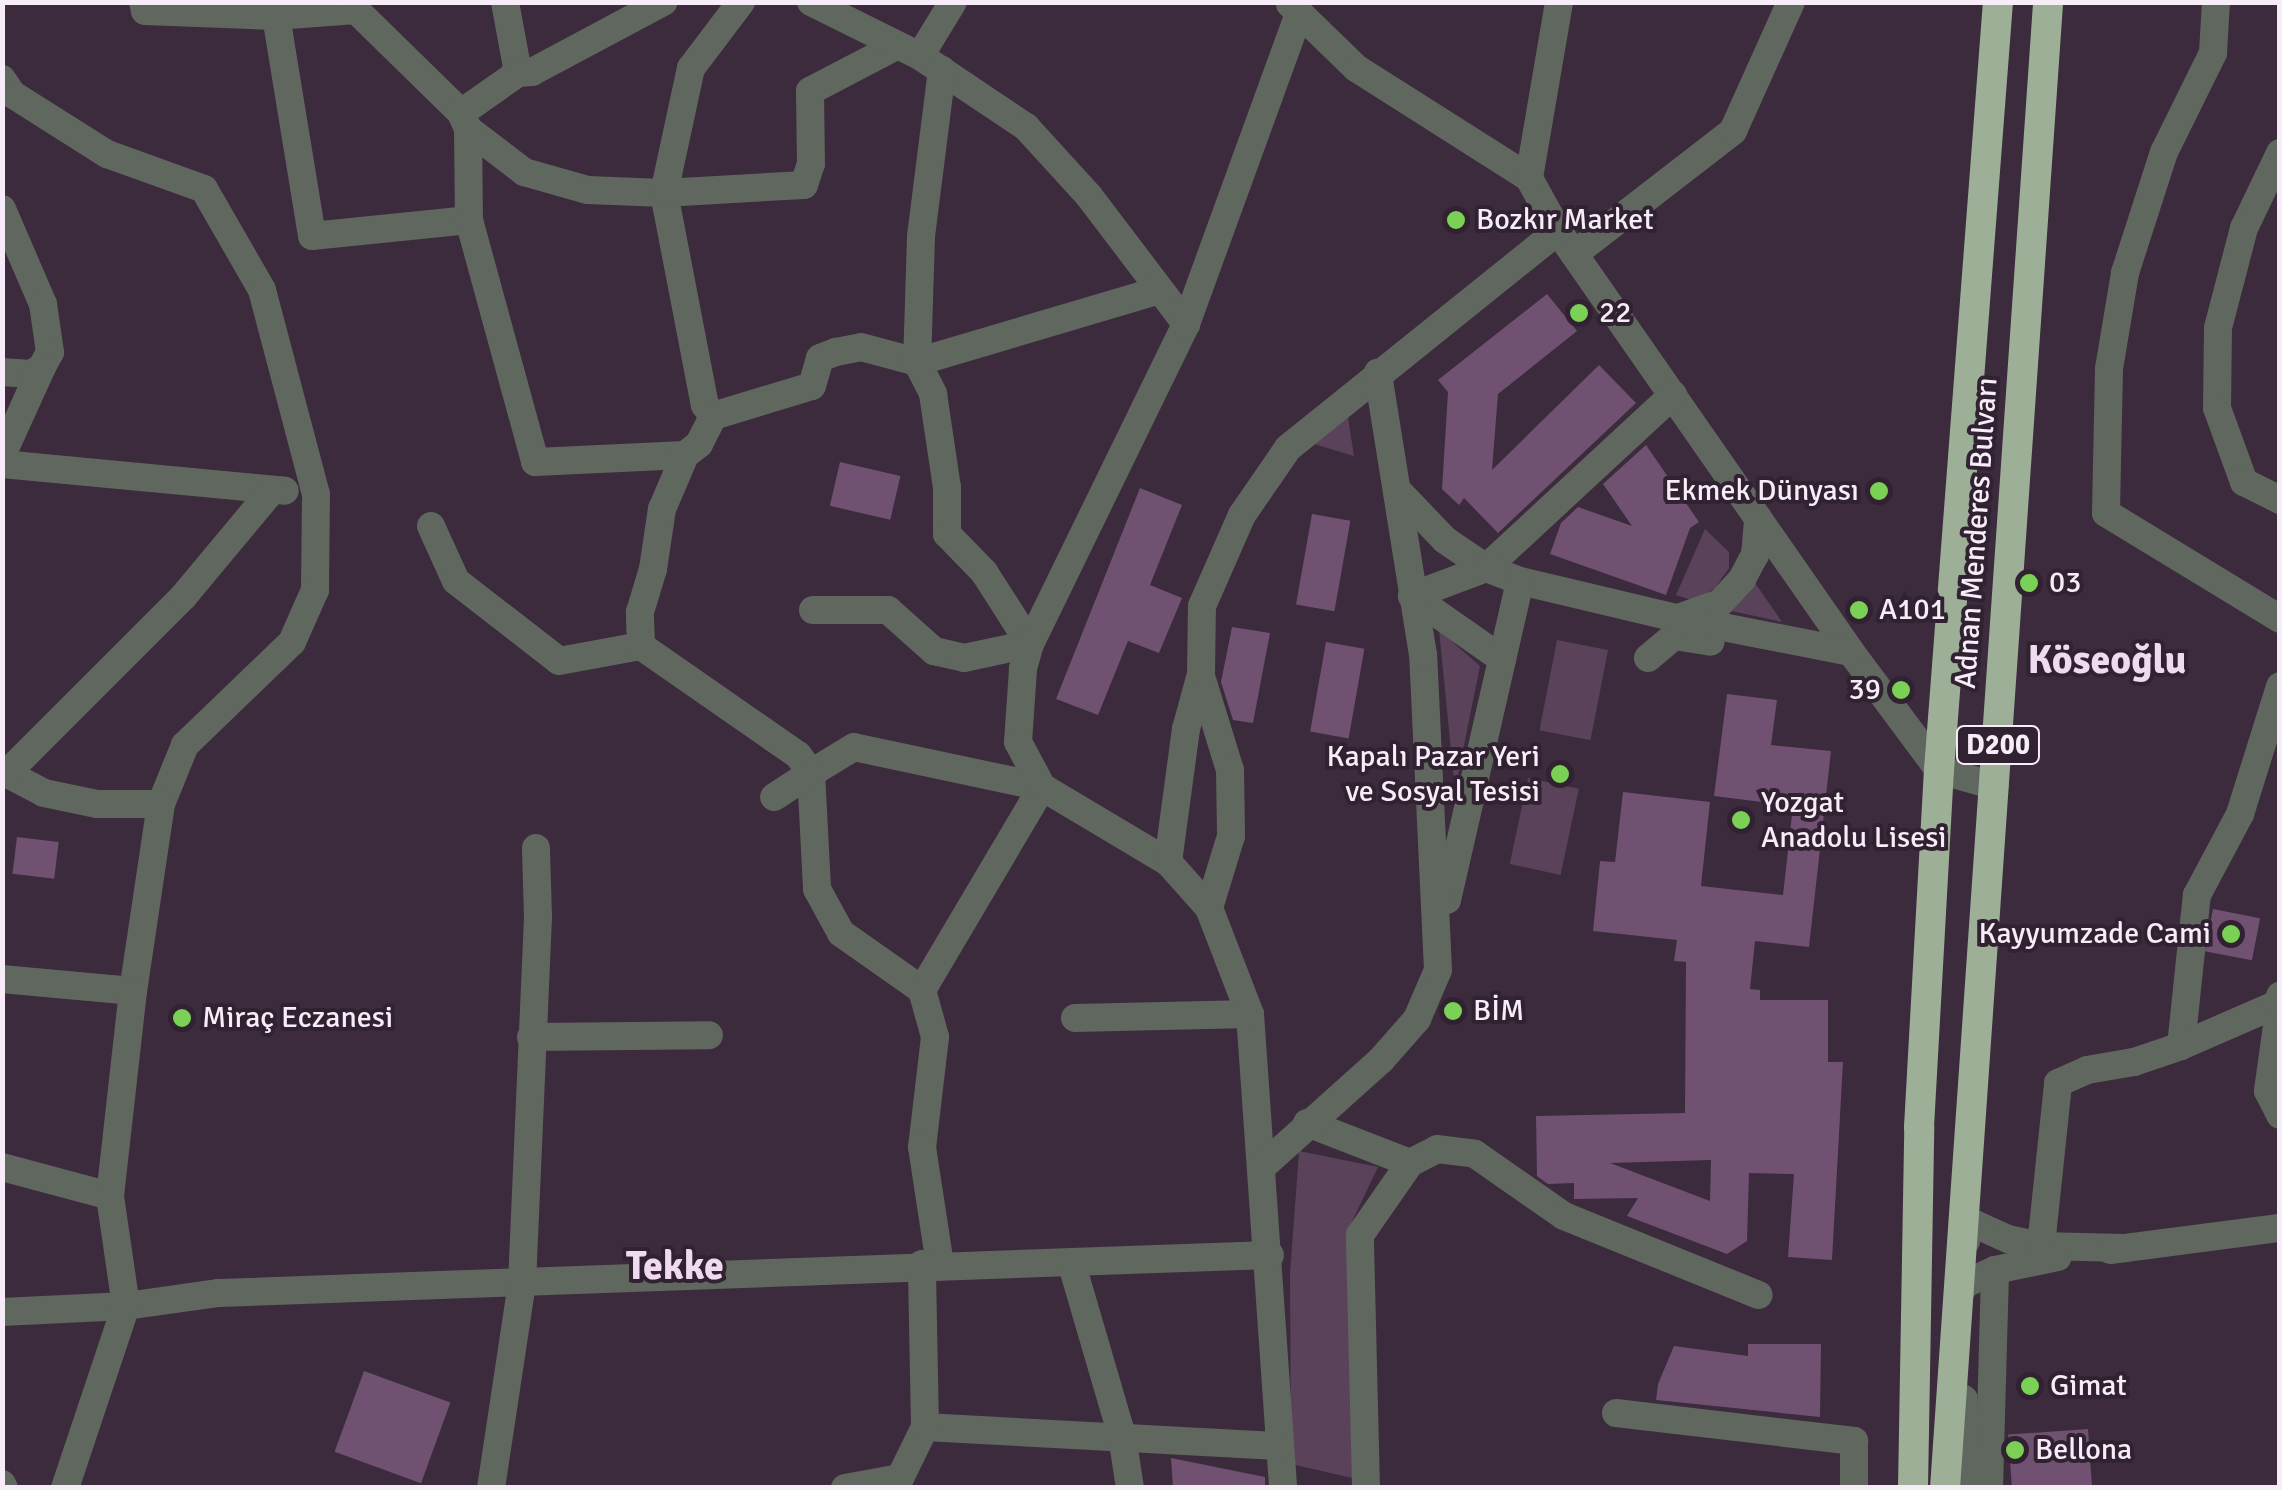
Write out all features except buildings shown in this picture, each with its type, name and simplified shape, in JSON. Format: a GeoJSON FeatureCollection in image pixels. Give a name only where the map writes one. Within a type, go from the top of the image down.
{"type":"FeatureCollection","features":[{"type":"Feature","properties":{"kind":"highway","name":"Adnan Menderes Bulvarı"},"geometry":{"type":"LineString","coordinates":[[1913,1488],[1919,1126],[1939,770],[1998,2]]}},
{"type":"Feature","properties":{"kind":"highway","name":"Adnan Menderes Bulvarı"},"geometry":{"type":"LineString","coordinates":[[1945,1488],[1962,1289],[2048,2]]}},
{"type":"Feature","properties":{"kind":"street"},"geometry":{"type":"LineString","coordinates":[[143,2],[145,11],[276,16],[359,9],[465,121],[524,172],[587,190],[664,193],[804,185],[811,164],[810,91],[920,57]]}},
{"type":"Feature","properties":{"kind":"street"},"geometry":{"type":"LineString","coordinates":[[505,2],[518,73]]}},
{"type":"Feature","properties":{"kind":"street"},"geometry":{"type":"LineString","coordinates":[[465,121],[518,73],[532,72],[663,2]]}},
{"type":"Feature","properties":{"kind":"street"},"geometry":{"type":"LineString","coordinates":[[714,416],[705,405],[664,193],[691,68],[742,2]]}},
{"type":"Feature","properties":{"kind":"street"},"geometry":{"type":"LineString","coordinates":[[811,2],[920,57],[1026,127],[1090,196],[1186,324]]}},
{"type":"Feature","properties":{"kind":"street"},"geometry":{"type":"LineString","coordinates":[[953,2],[920,57],[917,362],[933,394],[947,488],[947,534],[984,572],[1030,644]]}},
{"type":"Feature","properties":{"kind":"street"},"geometry":{"type":"LineString","coordinates":[[1529,178],[1559,2]]}},
{"type":"Feature","properties":{"kind":"street"},"geometry":{"type":"LineString","coordinates":[[1168,862],[1186,729],[1200,674],[1202,606],[1242,515],[1288,448],[1378,373],[1733,131],[1791,2]]}},
{"type":"Feature","properties":{"kind":"street"},"geometry":{"type":"LineString","coordinates":[[2216,2],[2213,53],[2164,152],[2125,273],[2109,370],[2106,513],[2280,619]]}},
{"type":"Feature","properties":{"kind":"street"},"geometry":{"type":"LineString","coordinates":[[1042,787],[1018,742],[1022,669],[1030,644],[1186,324],[1294,8],[1356,68],[1529,178],[1566,243],[1851,652],[1939,770],[1996,786]]}},
{"type":"Feature","properties":{"kind":"street"},"geometry":{"type":"LineString","coordinates":[[276,16],[312,236],[469,220]]}},
{"type":"Feature","properties":{"kind":"street"},"geometry":{"type":"LineString","coordinates":[[6,91],[107,154],[204,189],[262,290],[316,494],[316,590],[292,642],[185,744],[161,804],[133,991],[110,1196],[126,1306],[65,1488]]}},
{"type":"Feature","properties":{"kind":"street"},"geometry":{"type":"LineString","coordinates":[[465,121],[469,220],[535,462],[685,455]]}},
{"type":"Feature","properties":{"kind":"street"},"geometry":{"type":"LineString","coordinates":[[2280,153],[2244,228],[2218,328],[2217,408],[2244,482],[2280,500]]}},
{"type":"Feature","properties":{"kind":"street"},"geometry":{"type":"LineString","coordinates":[[2,209],[43,304],[50,352],[2,455]]}},
{"type":"Feature","properties":{"kind":"street"},"geometry":{"type":"LineString","coordinates":[[641,646],[640,612],[653,569],[662,509],[685,455],[699,444],[714,416],[812,386],[820,358],[836,352],[861,348],[917,362],[1160,290]]}},
{"type":"Feature","properties":{"kind":"street"},"geometry":{"type":"LineString","coordinates":[[2,372],[31,374],[42,367]]}},
{"type":"Feature","properties":{"kind":"street"},"geometry":{"type":"LineString","coordinates":[[1264,1164],[1382,1060],[1417,1019],[1438,970],[1423,655],[1378,373]]}},
{"type":"Feature","properties":{"kind":"street"},"geometry":{"type":"LineString","coordinates":[[1412,596],[1486,568],[1673,395]]}},
{"type":"Feature","properties":{"kind":"street"},"geometry":{"type":"LineString","coordinates":[[2,464],[316,494]]}},
{"type":"Feature","properties":{"kind":"street"},"geometry":{"type":"LineString","coordinates":[[161,804],[79,800],[44,793],[5,772],[183,597],[272,490]]}},
{"type":"Feature","properties":{"kind":"street"},"geometry":{"type":"LineString","coordinates":[[1399,492],[1444,540],[1486,568],[1520,582],[1851,652]]}},
{"type":"Feature","properties":{"kind":"street"},"geometry":{"type":"LineString","coordinates":[[1676,618],[1696,615],[1720,603],[1742,578],[1754,555],[1758,518]]}},
{"type":"Feature","properties":{"kind":"street"},"geometry":{"type":"LineString","coordinates":[[432,526],[456,580],[559,661],[641,646],[798,754],[812,773],[818,889],[841,932],[922,990],[934,1036],[922,1147],[931,1264],[925,1426],[900,1478],[844,1488]]}},
{"type":"Feature","properties":{"kind":"street"},"geometry":{"type":"LineString","coordinates":[[1438,936],[1520,582]]}},
{"type":"Feature","properties":{"kind":"street"},"geometry":{"type":"LineString","coordinates":[[1412,596],[1502,660]]}},
{"type":"Feature","properties":{"kind":"street"},"geometry":{"type":"LineString","coordinates":[[813,610],[888,610],[934,651],[964,658],[1030,644]]}},
{"type":"Feature","properties":{"kind":"street"},"geometry":{"type":"LineString","coordinates":[[1648,658],[1674,636],[1770,652],[1800,642]]}},
{"type":"Feature","properties":{"kind":"street"},"geometry":{"type":"LineString","coordinates":[[1200,674],[1230,770],[1231,836],[1210,908]]}},
{"type":"Feature","properties":{"kind":"street"},"geometry":{"type":"LineString","coordinates":[[2181,1046],[2197,895],[2240,814],[2280,686]]}},
{"type":"Feature","properties":{"kind":"street"},"geometry":{"type":"LineString","coordinates":[[774,797],[854,748],[1042,787],[1168,862],[1210,908],[1250,1014],[1264,1164],[1283,1488]]}},
{"type":"Feature","properties":{"kind":"street"},"geometry":{"type":"LineString","coordinates":[[922,990],[1042,787]]}},
{"type":"Feature","properties":{"kind":"street"},"geometry":{"type":"LineString","coordinates":[[490,1488],[522,1284],[538,918],[536,848]]}},
{"type":"Feature","properties":{"kind":"street"},"geometry":{"type":"LineString","coordinates":[[2,979],[133,991]]}},
{"type":"Feature","properties":{"kind":"street"},"geometry":{"type":"LineString","coordinates":[[2042,1246],[2058,1082],[2088,1070],[2181,1046],[2279,1001]]}},
{"type":"Feature","properties":{"kind":"street"},"geometry":{"type":"LineString","coordinates":[[2279,1001],[2268,1091],[2280,1115]]}},
{"type":"Feature","properties":{"kind":"street"},"geometry":{"type":"LineString","coordinates":[[1075,1018],[1250,1014]]}},
{"type":"Feature","properties":{"kind":"street"},"geometry":{"type":"LineString","coordinates":[[531,1037],[709,1036]]}},
{"type":"Feature","properties":{"kind":"street"},"geometry":{"type":"LineString","coordinates":[[1307,1123],[1410,1163]]}},
{"type":"Feature","properties":{"kind":"street"},"geometry":{"type":"LineString","coordinates":[[1902,1488],[1919,1126]]}},
{"type":"Feature","properties":{"kind":"street"},"geometry":{"type":"LineString","coordinates":[[1366,1488],[1360,1236],[1410,1163],[1437,1149],[1475,1154],[1564,1216],[1760,1295]]}},
{"type":"Feature","properties":{"kind":"street"},"geometry":{"type":"LineString","coordinates":[[2,1167],[110,1196]]}},
{"type":"Feature","properties":{"kind":"street"},"geometry":{"type":"LineString","coordinates":[[1966,1220],[2008,1239],[2042,1246],[2125,1248]]}},
{"type":"Feature","properties":{"kind":"street"},"geometry":{"type":"LineString","coordinates":[[1963,1488],[1962,1289],[1995,1270],[2280,1228]]}},
{"type":"Feature","properties":{"kind":"street"},"geometry":{"type":"LineString","coordinates":[[2,1312],[126,1306],[218,1292],[1270,1255]]}},
{"type":"Feature","properties":{"kind":"street"},"geometry":{"type":"LineString","coordinates":[[1071,1262],[1122,1436],[1130,1488]]}},
{"type":"Feature","properties":{"kind":"street"},"geometry":{"type":"LineString","coordinates":[[1989,1488],[1995,1270]]}},
{"type":"Feature","properties":{"kind":"street"},"geometry":{"type":"LineString","coordinates":[[1616,1412],[1854,1440],[1854,1488]]}},
{"type":"Feature","properties":{"kind":"street"},"geometry":{"type":"LineString","coordinates":[[925,1426],[1278,1446]]}},
{"type":"Feature","properties":{"kind":"shaded area"},"geometry":{"type":"Polygon","coordinates":[[[1348,417],[1354,456],[1314,444],[1348,417]]]}},
{"type":"Feature","properties":{"kind":"shaded area"},"geometry":{"type":"Polygon","coordinates":[[[1705,529],[1729,552],[1729,568],[1715,588],[1694,601],[1676,595],[1705,529]]]}},
{"type":"Feature","properties":{"kind":"shaded area"},"geometry":{"type":"Polygon","coordinates":[[[1753,580],[1782,622],[1727,610],[1753,580]]]}},
{"type":"Feature","properties":{"kind":"shaded area"},"geometry":{"type":"Polygon","coordinates":[[[1439,630],[1480,666],[1455,790],[1439,630]]]}},
{"type":"Feature","properties":{"kind":"shaded area"},"geometry":{"type":"Polygon","coordinates":[[[1557,640],[1608,650],[1590,740],[1539,730],[1557,640]]]}},
{"type":"Feature","properties":{"kind":"shaded area"},"geometry":{"type":"Polygon","coordinates":[[[1528,778],[1579,789],[1561,875],[1510,864],[1528,778]]]}},
{"type":"Feature","properties":{"kind":"shaded area"},"geometry":{"type":"Polygon","coordinates":[[[1299,1151],[1378,1167],[1347,1232],[1361,1480],[1291,1464],[1290,1274],[1299,1151]]]}},
{"type":"Feature","properties":{"kind":"place","name":"Bozkır Market"},"geometry":{"type":"Point","coordinates":[1456,220]}},
{"type":"Feature","properties":{"kind":"place","name":"22"},"geometry":{"type":"Point","coordinates":[1579,313]}},
{"type":"Feature","properties":{"kind":"place","name":"Ekmek Dünyası"},"geometry":{"type":"Point","coordinates":[1879,491]}},
{"type":"Feature","properties":{"kind":"place","name":"03"},"geometry":{"type":"Point","coordinates":[2029,583]}},
{"type":"Feature","properties":{"kind":"place","name":"A101"},"geometry":{"type":"Point","coordinates":[1859,610]}},
{"type":"Feature","properties":{"kind":"place","name":"39"},"geometry":{"type":"Point","coordinates":[1901,690]}},
{"type":"Feature","properties":{"kind":"place","name":"Kapalı Pazar Yeri ve Sosyal Tesisi"},"geometry":{"type":"Point","coordinates":[1560,774]}},
{"type":"Feature","properties":{"kind":"place","name":"Yozgat Anadolu Lisesi"},"geometry":{"type":"Point","coordinates":[1741,820]}},
{"type":"Feature","properties":{"kind":"place","name":"Kayyumzade Cami"},"geometry":{"type":"Point","coordinates":[2231,934]}},
{"type":"Feature","properties":{"kind":"place","name":"BİM"},"geometry":{"type":"Point","coordinates":[1453,1011]}},
{"type":"Feature","properties":{"kind":"place","name":"Miraç Eczanesi"},"geometry":{"type":"Point","coordinates":[182,1018]}},
{"type":"Feature","properties":{"kind":"place","name":"Gimat"},"geometry":{"type":"Point","coordinates":[2030,1386]}},
{"type":"Feature","properties":{"kind":"place","name":"Bellona"},"geometry":{"type":"Point","coordinates":[2015,1450]}},
{"type":"Feature","properties":{"kind":"district","name":"Köseoğlu"},"geometry":{"type":"Point","coordinates":[2107,660]}},
{"type":"Feature","properties":{"kind":"district","name":"Tekke"},"geometry":{"type":"Point","coordinates":[675,1266]}}]}
